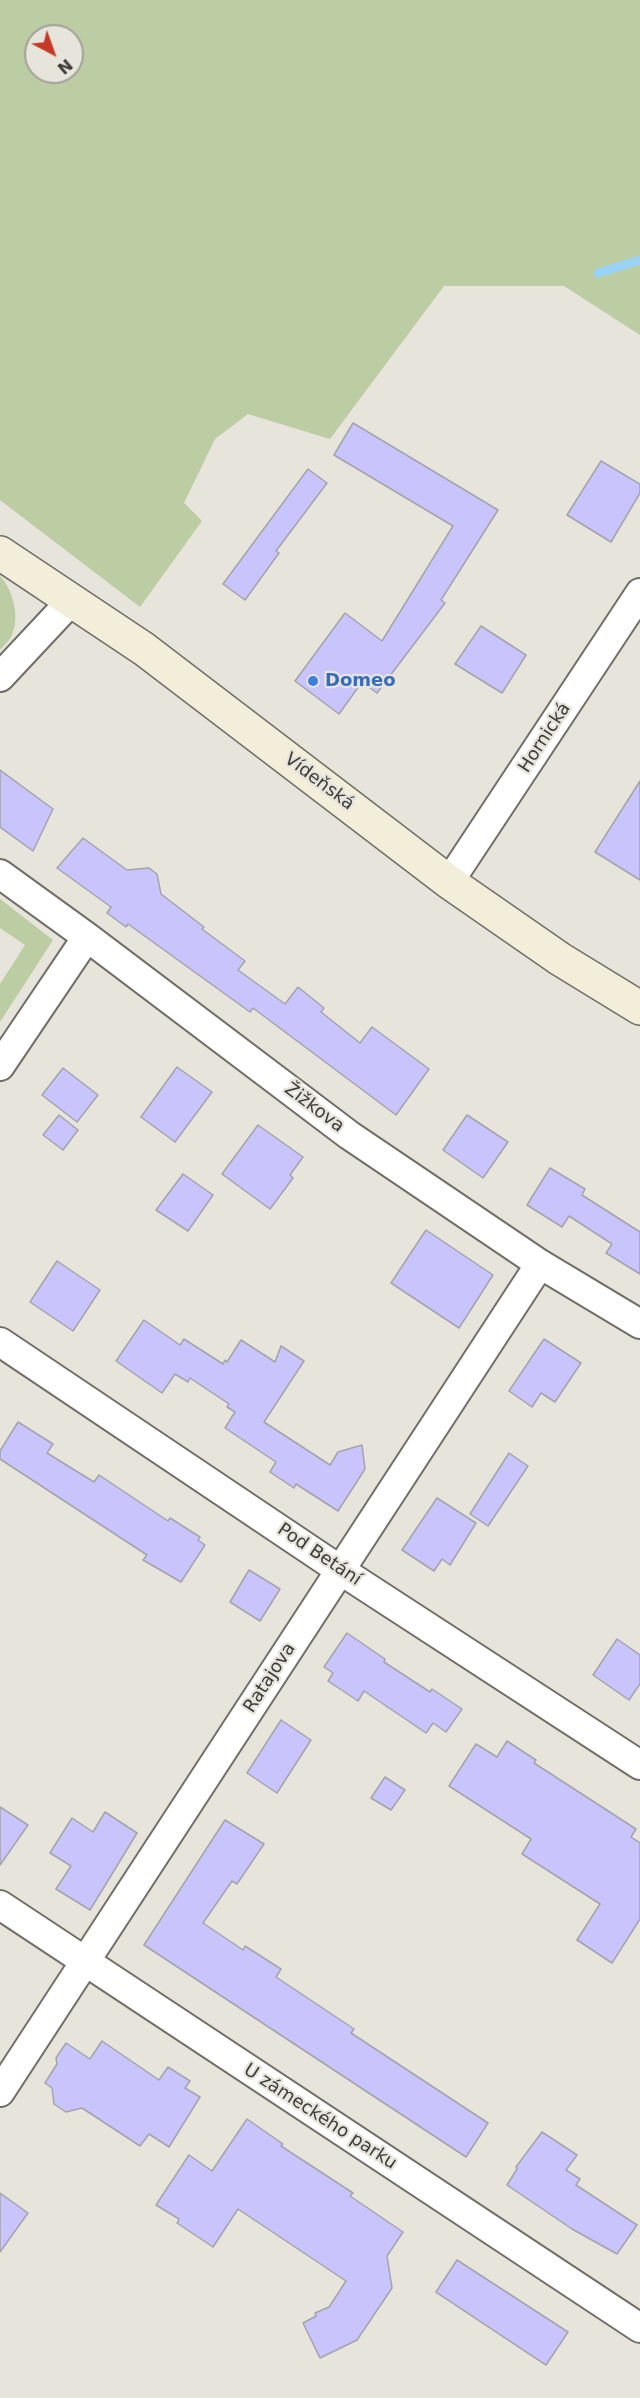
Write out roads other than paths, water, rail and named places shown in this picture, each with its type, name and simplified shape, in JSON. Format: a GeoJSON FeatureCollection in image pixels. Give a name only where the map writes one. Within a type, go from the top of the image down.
{"type":"FeatureCollection","features":[{"type":"Feature","properties":{"kind":"main road","name":"Vídeňská"},"geometry":{"type":"LineString","coordinates":[[0,553],[144,649],[449,882],[560,959],[640,1008]]}},
{"type":"Feature","properties":{"kind":"street","name":"Hornická"},"geometry":{"type":"LineString","coordinates":[[449,882],[640,593]]}},
{"type":"Feature","properties":{"kind":"street"},"geometry":{"type":"LineString","coordinates":[[0,677],[72,600]]}},
{"type":"Feature","properties":{"kind":"street","name":"Žižkova"},"geometry":{"type":"LineString","coordinates":[[0,874],[87,937],[349,1136],[540,1264],[640,1324]]}},
{"type":"Feature","properties":{"kind":"street"},"geometry":{"type":"LineString","coordinates":[[0,1066],[87,937]]}},
{"type":"Feature","properties":{"kind":"street","name":"Ratajova"},"geometry":{"type":"LineString","coordinates":[[0,2092],[540,1264]]}},
{"type":"Feature","properties":{"kind":"street","name":"Pod Betání"},"geometry":{"type":"LineString","coordinates":[[0,1342],[340,1570],[640,1765]]}},
{"type":"Feature","properties":{"kind":"street","name":"U zámeckého parku"},"geometry":{"type":"LineString","coordinates":[[0,1905],[640,2328]]}},
{"type":"Feature","properties":{"kind":"waterway"},"geometry":{"type":"LineString","coordinates":[[598,273],[640,260]]}},
{"type":"Feature","properties":{"kind":"place","name":"Domeo"},"geometry":{"type":"Point","coordinates":[313,681]}}]}
